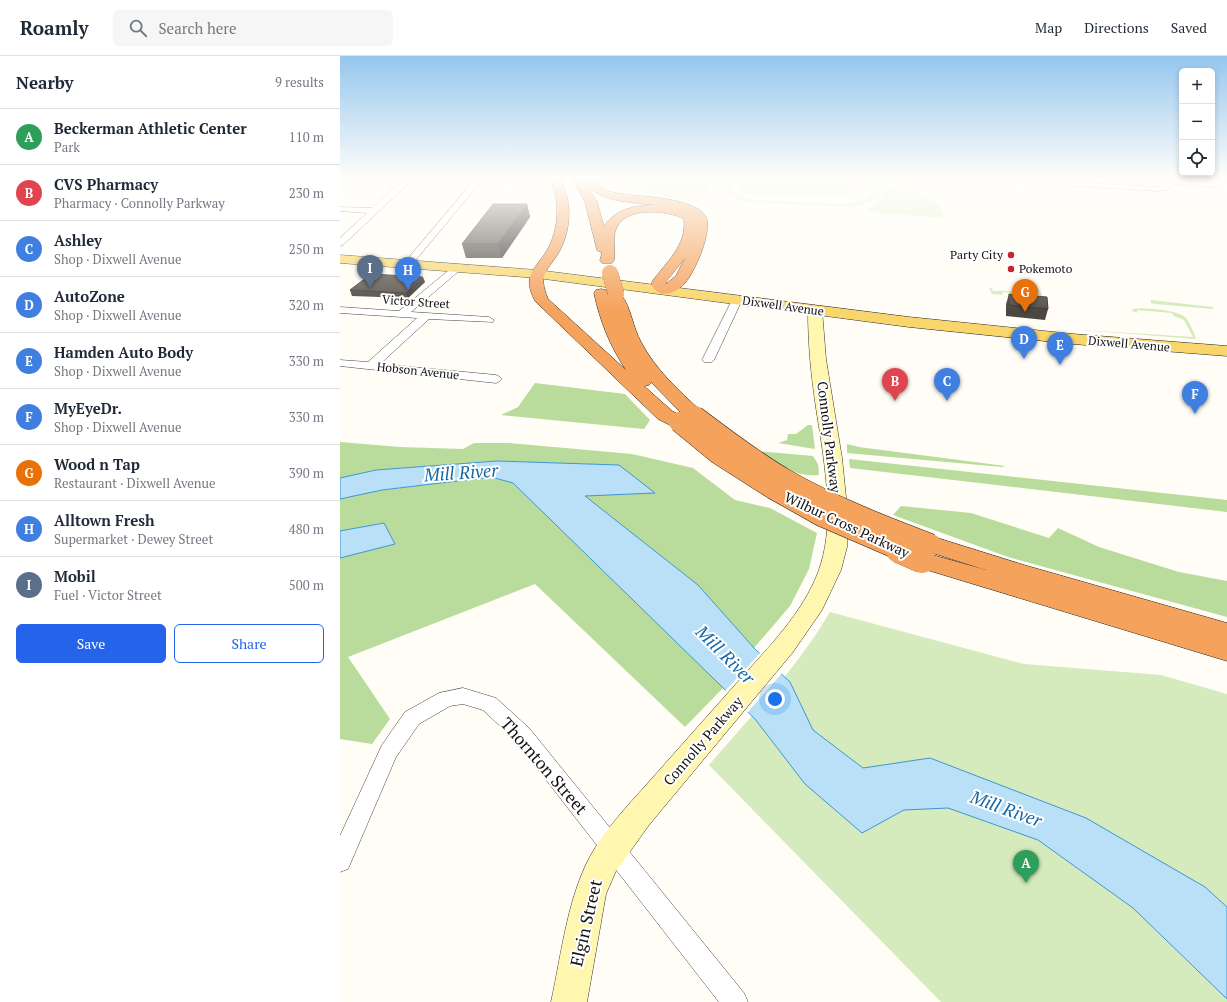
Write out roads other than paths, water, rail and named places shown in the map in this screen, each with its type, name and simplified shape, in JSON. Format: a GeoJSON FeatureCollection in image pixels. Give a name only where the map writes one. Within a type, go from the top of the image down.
{"type":"FeatureCollection","features":[{"type":"Feature","properties":{"kind":"highway"},"geometry":{"type":"LineString","coordinates":[[562,222],[561,230],[553,250],[537,274],[538,294],[542,301],[665,415],[687,419]]}},
{"type":"Feature","properties":{"kind":"highway"},"geometry":{"type":"LineString","coordinates":[[585,222],[593,256]]}},
{"type":"Feature","properties":{"kind":"highway","name":"Wilbur Cross Parkway"},"geometry":{"type":"LineString","coordinates":[[595,222],[608,294],[605,312],[614,337],[628,362],[653,395],[687,419],[718,454],[773,489],[821,516],[926,552],[1227,650]]}},
{"type":"Feature","properties":{"kind":"highway"},"geometry":{"type":"LineString","coordinates":[[604,268],[610,252],[607,242],[608,233],[614,222]]}},
{"type":"Feature","properties":{"kind":"highway"},"geometry":{"type":"LineString","coordinates":[[691,222],[689,237],[674,265],[659,282],[659,286],[663,290],[678,284],[682,278],[698,242],[701,222]]}},
{"type":"Feature","properties":{"kind":"highway","name":"Wilbur Cross Parkway"},"geometry":{"type":"LineString","coordinates":[[926,552],[1022,574],[1227,633]]}},
{"type":"Feature","properties":{"kind":"main road","name":"Dixwell Avenue"},"geometry":{"type":"LineString","coordinates":[[340,259],[537,274],[815,310],[1019,334],[1227,352]]}},
{"type":"Feature","properties":{"kind":"main road","name":"Connolly Parkway"},"geometry":{"type":"LineString","coordinates":[[613,848],[800,626],[831,569],[838,530],[836,483],[815,336],[815,310]]}},
{"type":"Feature","properties":{"kind":"main road","name":"Elgin Street"},"geometry":{"type":"LineString","coordinates":[[569,1002],[590,894],[601,866],[613,848]]}},
{"type":"Feature","properties":{"kind":"street"},"geometry":{"type":"LineString","coordinates":[[340,243],[362,222]]}},
{"type":"Feature","properties":{"kind":"street"},"geometry":{"type":"LineString","coordinates":[[407,265],[443,222]]}},
{"type":"Feature","properties":{"kind":"street"},"geometry":{"type":"LineString","coordinates":[[402,314],[457,268]]}},
{"type":"Feature","properties":{"kind":"street"},"geometry":{"type":"LineString","coordinates":[[708,360],[737,300]]}},
{"type":"Feature","properties":{"kind":"street","name":"Victor Street"},"geometry":{"type":"LineString","coordinates":[[340,310],[489,320]]}},
{"type":"Feature","properties":{"kind":"street"},"geometry":{"type":"LineString","coordinates":[[371,366],[426,316]]}},
{"type":"Feature","properties":{"kind":"street","name":"Hobson Avenue"},"geometry":{"type":"LineString","coordinates":[[340,363],[496,379]]}},
{"type":"Feature","properties":{"kind":"street","name":"Thornton Street"},"geometry":{"type":"LineString","coordinates":[[340,860],[389,750],[412,718],[446,699],[463,696],[489,704],[522,734],[735,1002]]}},
{"type":"Feature","properties":{"kind":"water","name":"Mill River"},"geometry":{"type":"Polygon","coordinates":[[[497,461],[619,465],[655,493],[585,496],[698,585],[754,648],[790,682],[813,730],[863,768],[930,758],[1086,818],[1205,887],[1227,907],[1227,999],[1133,908],[1038,840],[948,808],[904,810],[862,833],[805,784],[755,719],[513,483],[491,477],[382,490],[340,499],[340,478],[376,470],[497,461]]]}},
{"type":"Feature","properties":{"kind":"water"},"geometry":{"type":"Polygon","coordinates":[[[384,523],[395,544],[340,558],[340,531],[384,523]]]}},
{"type":"Feature","properties":{"kind":"place","name":"Party City"},"geometry":{"type":"Point","coordinates":[1011,255]}},
{"type":"Feature","properties":{"kind":"place","name":"Pokemoto"},"geometry":{"type":"Point","coordinates":[1011,269]}},
{"type":"Feature","properties":{"kind":"place","name":"Mobil"},"geometry":{"type":"Point","coordinates":[370,288]}},
{"type":"Feature","properties":{"kind":"place","name":"Alltown Fresh"},"geometry":{"type":"Point","coordinates":[408,290]}},
{"type":"Feature","properties":{"kind":"place","name":"Wood n Tap"},"geometry":{"type":"Point","coordinates":[1025,312]}},
{"type":"Feature","properties":{"kind":"place","name":"AutoZone"},"geometry":{"type":"Point","coordinates":[1024,359]}},
{"type":"Feature","properties":{"kind":"place","name":"Hamden Auto Body"},"geometry":{"type":"Point","coordinates":[1060,365]}},
{"type":"Feature","properties":{"kind":"place","name":"CVS Pharmacy"},"geometry":{"type":"Point","coordinates":[895,401]}},
{"type":"Feature","properties":{"kind":"place","name":"Ashley"},"geometry":{"type":"Point","coordinates":[947,401]}},
{"type":"Feature","properties":{"kind":"place","name":"MyEyeDr."},"geometry":{"type":"Point","coordinates":[1195,414]}},
{"type":"Feature","properties":{"kind":"place","name":"Beckerman Athletic Center"},"geometry":{"type":"Point","coordinates":[1026,883]}}]}
